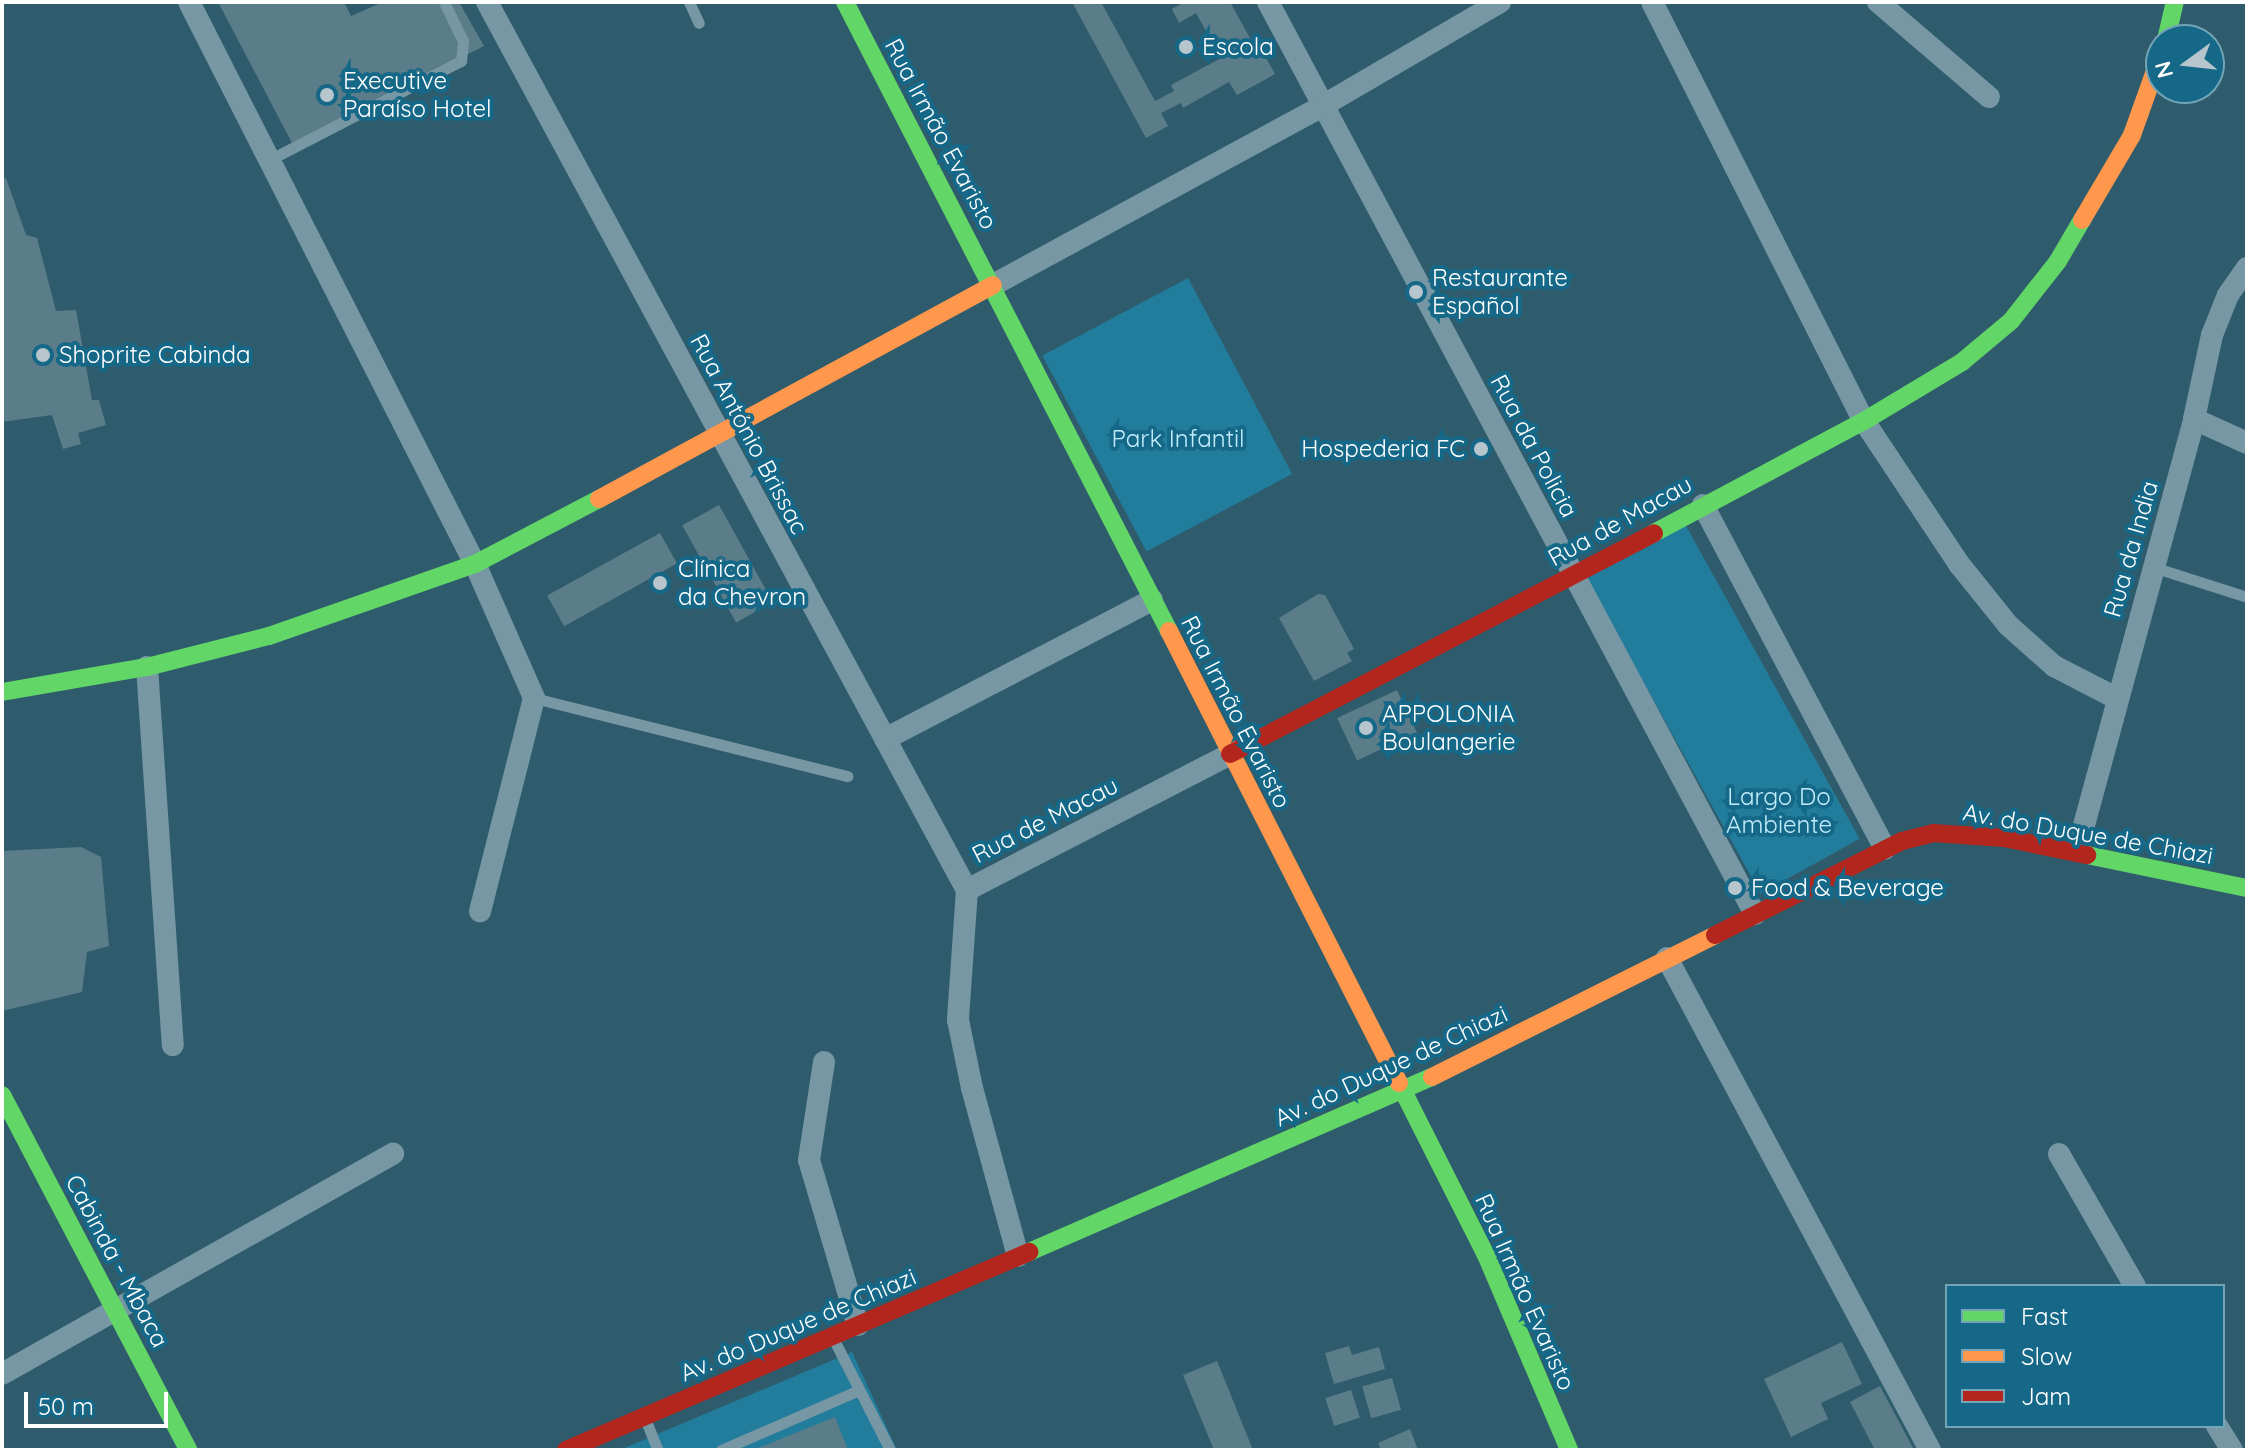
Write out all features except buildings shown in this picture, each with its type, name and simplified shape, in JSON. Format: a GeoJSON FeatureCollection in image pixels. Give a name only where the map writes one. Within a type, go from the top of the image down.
{"type":"FeatureCollection","features":[{"type":"Feature","properties":{"kind":"street"},"geometry":{"type":"LineString","coordinates":[[189,2],[475,564],[534,698],[480,911]]}},
{"type":"Feature","properties":{"kind":"street","name":"Rua António Brissac"},"geometry":{"type":"LineString","coordinates":[[487,2],[967,890]]}},
{"type":"Feature","properties":{"kind":"street","name":"Rua Irmão Evaristo"},"geometry":{"type":"LineString","coordinates":[[845,2],[993,285],[1486,1255],[1569,1450]]}},
{"type":"Feature","properties":{"kind":"street","name":"Rua da Policia"},"geometry":{"type":"LineString","coordinates":[[1268,2],[1755,914]]}},
{"type":"Feature","properties":{"kind":"street"},"geometry":{"type":"LineString","coordinates":[[2,692],[147,667],[269,636],[475,564],[720,436],[1324,105],[1500,2]]}},
{"type":"Feature","properties":{"kind":"street"},"geometry":{"type":"LineString","coordinates":[[1652,2],[1864,421],[1959,564],[2008,625],[2054,666],[2116,698]]}},
{"type":"Feature","properties":{"kind":"street"},"geometry":{"type":"LineString","coordinates":[[1878,2],[1989,97]]}},
{"type":"Feature","properties":{"kind":"street"},"geometry":{"type":"LineString","coordinates":[[2170,24],[2175,2]]}},
{"type":"Feature","properties":{"kind":"street","name":"Rua de Macau"},"geometry":{"type":"LineString","coordinates":[[967,890],[1573,577],[1864,421],[1962,362],[2011,321],[2058,261],[2132,135],[2145,99]]}},
{"type":"Feature","properties":{"kind":"street","name":"Rua da India"},"geometry":{"type":"LineString","coordinates":[[2077,851],[2194,419],[2219,312],[2247,268]]}},
{"type":"Feature","properties":{"kind":"street"},"geometry":{"type":"LineString","coordinates":[[2194,419],[2247,443]]}},
{"type":"Feature","properties":{"kind":"street"},"geometry":{"type":"LineString","coordinates":[[1703,505],[1885,849]]}},
{"type":"Feature","properties":{"kind":"street"},"geometry":{"type":"LineString","coordinates":[[885,739],[1152,600]]}},
{"type":"Feature","properties":{"kind":"street"},"geometry":{"type":"LineString","coordinates":[[147,667],[173,1045]]}},
{"type":"Feature","properties":{"kind":"street","name":"Av. do Duque de Chiazi"},"geometry":{"type":"LineString","coordinates":[[566,1450],[1402,1092],[1885,849],[1933,833],[1963,832],[2077,851],[2247,888]]}},
{"type":"Feature","properties":{"kind":"street"},"geometry":{"type":"LineString","coordinates":[[967,890],[958,1020],[976,1103],[1018,1256]]}},
{"type":"Feature","properties":{"kind":"street"},"geometry":{"type":"LineString","coordinates":[[1667,958],[1930,1450]]}},
{"type":"Feature","properties":{"kind":"street"},"geometry":{"type":"LineString","coordinates":[[824,1062],[809,1160],[858,1325]]}},
{"type":"Feature","properties":{"kind":"street","name":"Cabinda - Mbaca"},"geometry":{"type":"LineString","coordinates":[[2,1095],[188,1450]]}},
{"type":"Feature","properties":{"kind":"street"},"geometry":{"type":"LineString","coordinates":[[2,1374],[393,1154]]}},
{"type":"Feature","properties":{"kind":"street"},"geometry":{"type":"LineString","coordinates":[[2059,1154],[2134,1284]]}},
{"type":"Feature","properties":{"kind":"street"},"geometry":{"type":"LineString","coordinates":[[2218,1428],[2232,1450]]}},
{"type":"Feature","properties":{"kind":"lane"},"geometry":{"type":"LineString","coordinates":[[269,160],[461,61],[463,41],[444,2]]}},
{"type":"Feature","properties":{"kind":"lane"},"geometry":{"type":"LineString","coordinates":[[689,2],[699,23]]}},
{"type":"Feature","properties":{"kind":"lane"},"geometry":{"type":"LineString","coordinates":[[2153,567],[2247,597]]}},
{"type":"Feature","properties":{"kind":"lane"},"geometry":{"type":"LineString","coordinates":[[534,698],[847,776]]}},
{"type":"Feature","properties":{"kind":"lane"},"geometry":{"type":"LineString","coordinates":[[833,1336],[890,1450]]}},
{"type":"Feature","properties":{"kind":"lane"},"geometry":{"type":"LineString","coordinates":[[721,1450],[859,1390]]}},
{"type":"Feature","properties":{"kind":"lane"},"geometry":{"type":"LineString","coordinates":[[644,1417],[658,1450]]}},
{"type":"Feature","properties":{"kind":"green space","name":"Park Infantil"},"geometry":{"type":"Polygon","coordinates":[[[1188,278],[1292,474],[1147,551],[1042,355],[1188,278]]]}},
{"type":"Feature","properties":{"kind":"green space","name":"Largo Do Ambiente"},"geometry":{"type":"Polygon","coordinates":[[[1685,524],[1860,839],[1761,894],[1586,579],[1685,524]]]}},
{"type":"Feature","properties":{"kind":"green space"},"geometry":{"type":"Polygon","coordinates":[[[852,1352],[897,1450],[622,1449],[852,1352]]]}},
{"type":"Feature","properties":{"kind":"traffic: fast"},"geometry":{"type":"LineString","coordinates":[[845,2],[1169,631]]}},
{"type":"Feature","properties":{"kind":"traffic: fast"},"geometry":{"type":"LineString","coordinates":[[2170,24],[2175,2]]}},
{"type":"Feature","properties":{"kind":"traffic: fast"},"geometry":{"type":"LineString","coordinates":[[1654,533],[1864,421],[1962,362],[2011,321],[2058,261],[2082,220]]}},
{"type":"Feature","properties":{"kind":"traffic: fast"},"geometry":{"type":"LineString","coordinates":[[2,692],[147,667],[269,636],[475,564],[599,499]]}},
{"type":"Feature","properties":{"kind":"traffic: fast"},"geometry":{"type":"LineString","coordinates":[[2087,855],[2247,888]]}},
{"type":"Feature","properties":{"kind":"traffic: fast"},"geometry":{"type":"LineString","coordinates":[[1029,1252],[1432,1077]]}},
{"type":"Feature","properties":{"kind":"traffic: fast"},"geometry":{"type":"LineString","coordinates":[[1399,1083],[1486,1255],[1569,1450]]}},
{"type":"Feature","properties":{"kind":"traffic: fast"},"geometry":{"type":"LineString","coordinates":[[2,1095],[188,1450]]}},
{"type":"Feature","properties":{"kind":"traffic: slow"},"geometry":{"type":"LineString","coordinates":[[2082,220],[2132,135],[2145,99]]}},
{"type":"Feature","properties":{"kind":"traffic: slow"},"geometry":{"type":"LineString","coordinates":[[599,499],[993,285]]}},
{"type":"Feature","properties":{"kind":"traffic: slow"},"geometry":{"type":"LineString","coordinates":[[1169,631],[1399,1083]]}},
{"type":"Feature","properties":{"kind":"traffic: slow"},"geometry":{"type":"LineString","coordinates":[[1432,1077],[1715,935]]}},
{"type":"Feature","properties":{"kind":"traffic: jam"},"geometry":{"type":"LineString","coordinates":[[1230,754],[1654,533]]}},
{"type":"Feature","properties":{"kind":"traffic: jam"},"geometry":{"type":"LineString","coordinates":[[1715,935],[1902,841],[1933,833],[2004,838],[2087,855]]}},
{"type":"Feature","properties":{"kind":"traffic: jam"},"geometry":{"type":"LineString","coordinates":[[566,1450],[1029,1252]]}},
{"type":"Feature","properties":{"kind":"place","name":"Escola"},"geometry":{"type":"Point","coordinates":[1186,47]}},
{"type":"Feature","properties":{"kind":"place","name":"Executive Paraíso Hotel"},"geometry":{"type":"Point","coordinates":[327,95]}},
{"type":"Feature","properties":{"kind":"place","name":"Restaurante Español"},"geometry":{"type":"Point","coordinates":[1416,292]}},
{"type":"Feature","properties":{"kind":"place","name":"Shoprite Cabinda"},"geometry":{"type":"Point","coordinates":[43,355]}},
{"type":"Feature","properties":{"kind":"place","name":"Hospederia FC"},"geometry":{"type":"Point","coordinates":[1481,449]}},
{"type":"Feature","properties":{"kind":"place","name":"Clínica da Chevron"},"geometry":{"type":"Point","coordinates":[660,583]}},
{"type":"Feature","properties":{"kind":"place","name":"APPOLONIA Boulangerie"},"geometry":{"type":"Point","coordinates":[1366,728]}},
{"type":"Feature","properties":{"kind":"place","name":"Food & Beverage"},"geometry":{"type":"Point","coordinates":[1735,888]}}]}
